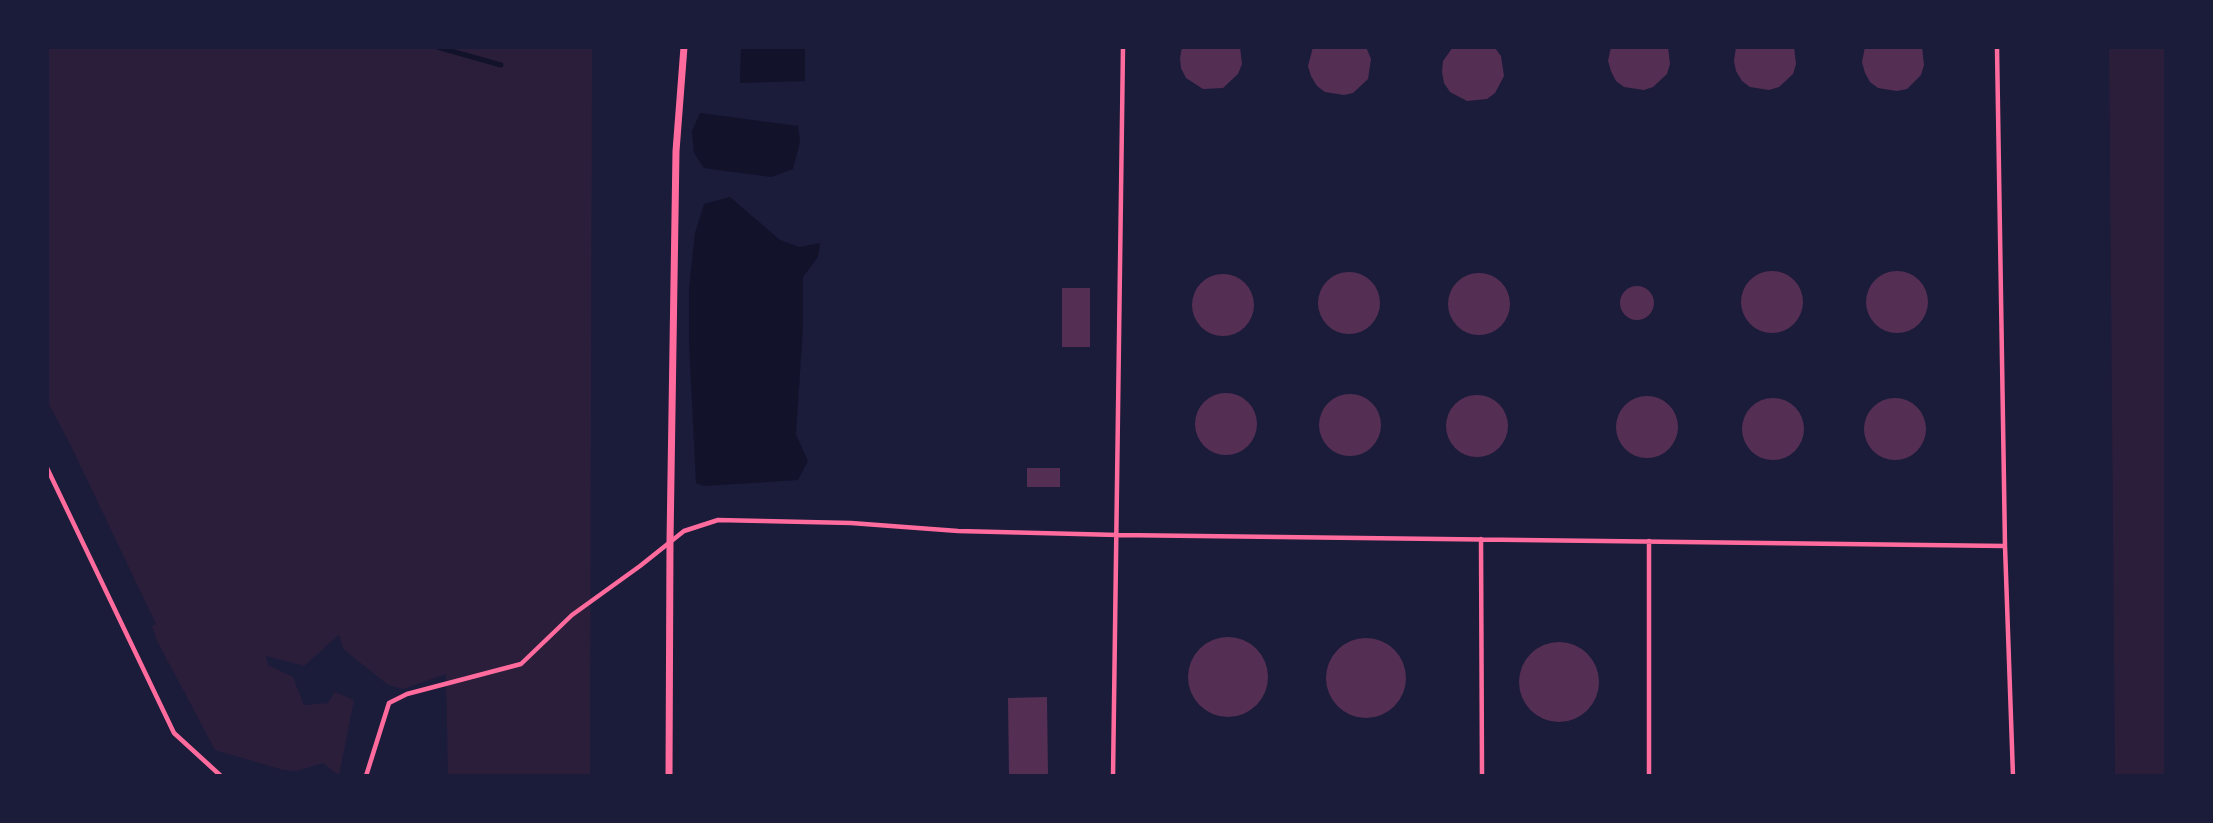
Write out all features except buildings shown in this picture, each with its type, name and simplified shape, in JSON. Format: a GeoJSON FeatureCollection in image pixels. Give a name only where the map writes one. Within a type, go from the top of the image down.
{"type":"FeatureCollection","features":[{"type":"Feature","properties":{"kind":"street"},"geometry":{"type":"LineString","coordinates":[[669,776],[676,151],[684,47]]}},
{"type":"Feature","properties":{"kind":"lane"},"geometry":{"type":"LineString","coordinates":[[1113,776],[1123,47]]}},
{"type":"Feature","properties":{"kind":"lane"},"geometry":{"type":"LineString","coordinates":[[1997,47],[2005,545],[2013,776]]}},
{"type":"Feature","properties":{"kind":"lane"},"geometry":{"type":"LineString","coordinates":[[47,468],[174,733],[222,776]]}},
{"type":"Feature","properties":{"kind":"lane"},"geometry":{"type":"LineString","coordinates":[[366,776],[389,703],[418,690],[521,664],[572,615],[670,541],[684,531],[718,520],[1118,535],[2005,545]]}},
{"type":"Feature","properties":{"kind":"lane"},"geometry":{"type":"LineString","coordinates":[[1481,540],[1482,776]]}},
{"type":"Feature","properties":{"kind":"lane"},"geometry":{"type":"LineString","coordinates":[[1649,541],[1649,776]]}},
{"type":"Feature","properties":{"kind":"shaded area"},"geometry":{"type":"Polygon","coordinates":[[[47,47],[592,47],[590,776],[448,776],[446,674],[403,689],[388,685],[343,649],[339,635],[304,666],[266,656],[268,665],[293,677],[304,705],[328,703],[335,692],[354,700],[339,776],[323,763],[296,771],[283,770],[215,750],[157,641],[152,626],[156,624],[47,401],[47,47]]]}},
{"type":"Feature","properties":{"kind":"shaded area"},"geometry":{"type":"Polygon","coordinates":[[[741,47],[805,47],[805,81],[740,83],[741,47]]]}},
{"type":"Feature","properties":{"kind":"shaded area"},"geometry":{"type":"Polygon","coordinates":[[[2109,47],[2166,47],[2166,776],[2115,776],[2109,47]]]}},
{"type":"Feature","properties":{"kind":"shaded area"},"geometry":{"type":"Polygon","coordinates":[[[700,113],[798,126],[800,142],[793,169],[771,177],[704,168],[694,153],[692,131],[700,113]]]}},
{"type":"Feature","properties":{"kind":"shaded area"},"geometry":{"type":"Polygon","coordinates":[[[730,197],[780,240],[799,247],[820,243],[818,257],[803,277],[803,327],[796,434],[808,461],[798,480],[704,486],[696,483],[689,341],[689,288],[695,233],[704,204],[730,197]]]}},
{"type":"Feature","properties":{"kind":"waterway"},"geometry":{"type":"LineString","coordinates":[[437,47],[501,65]]}}]}
